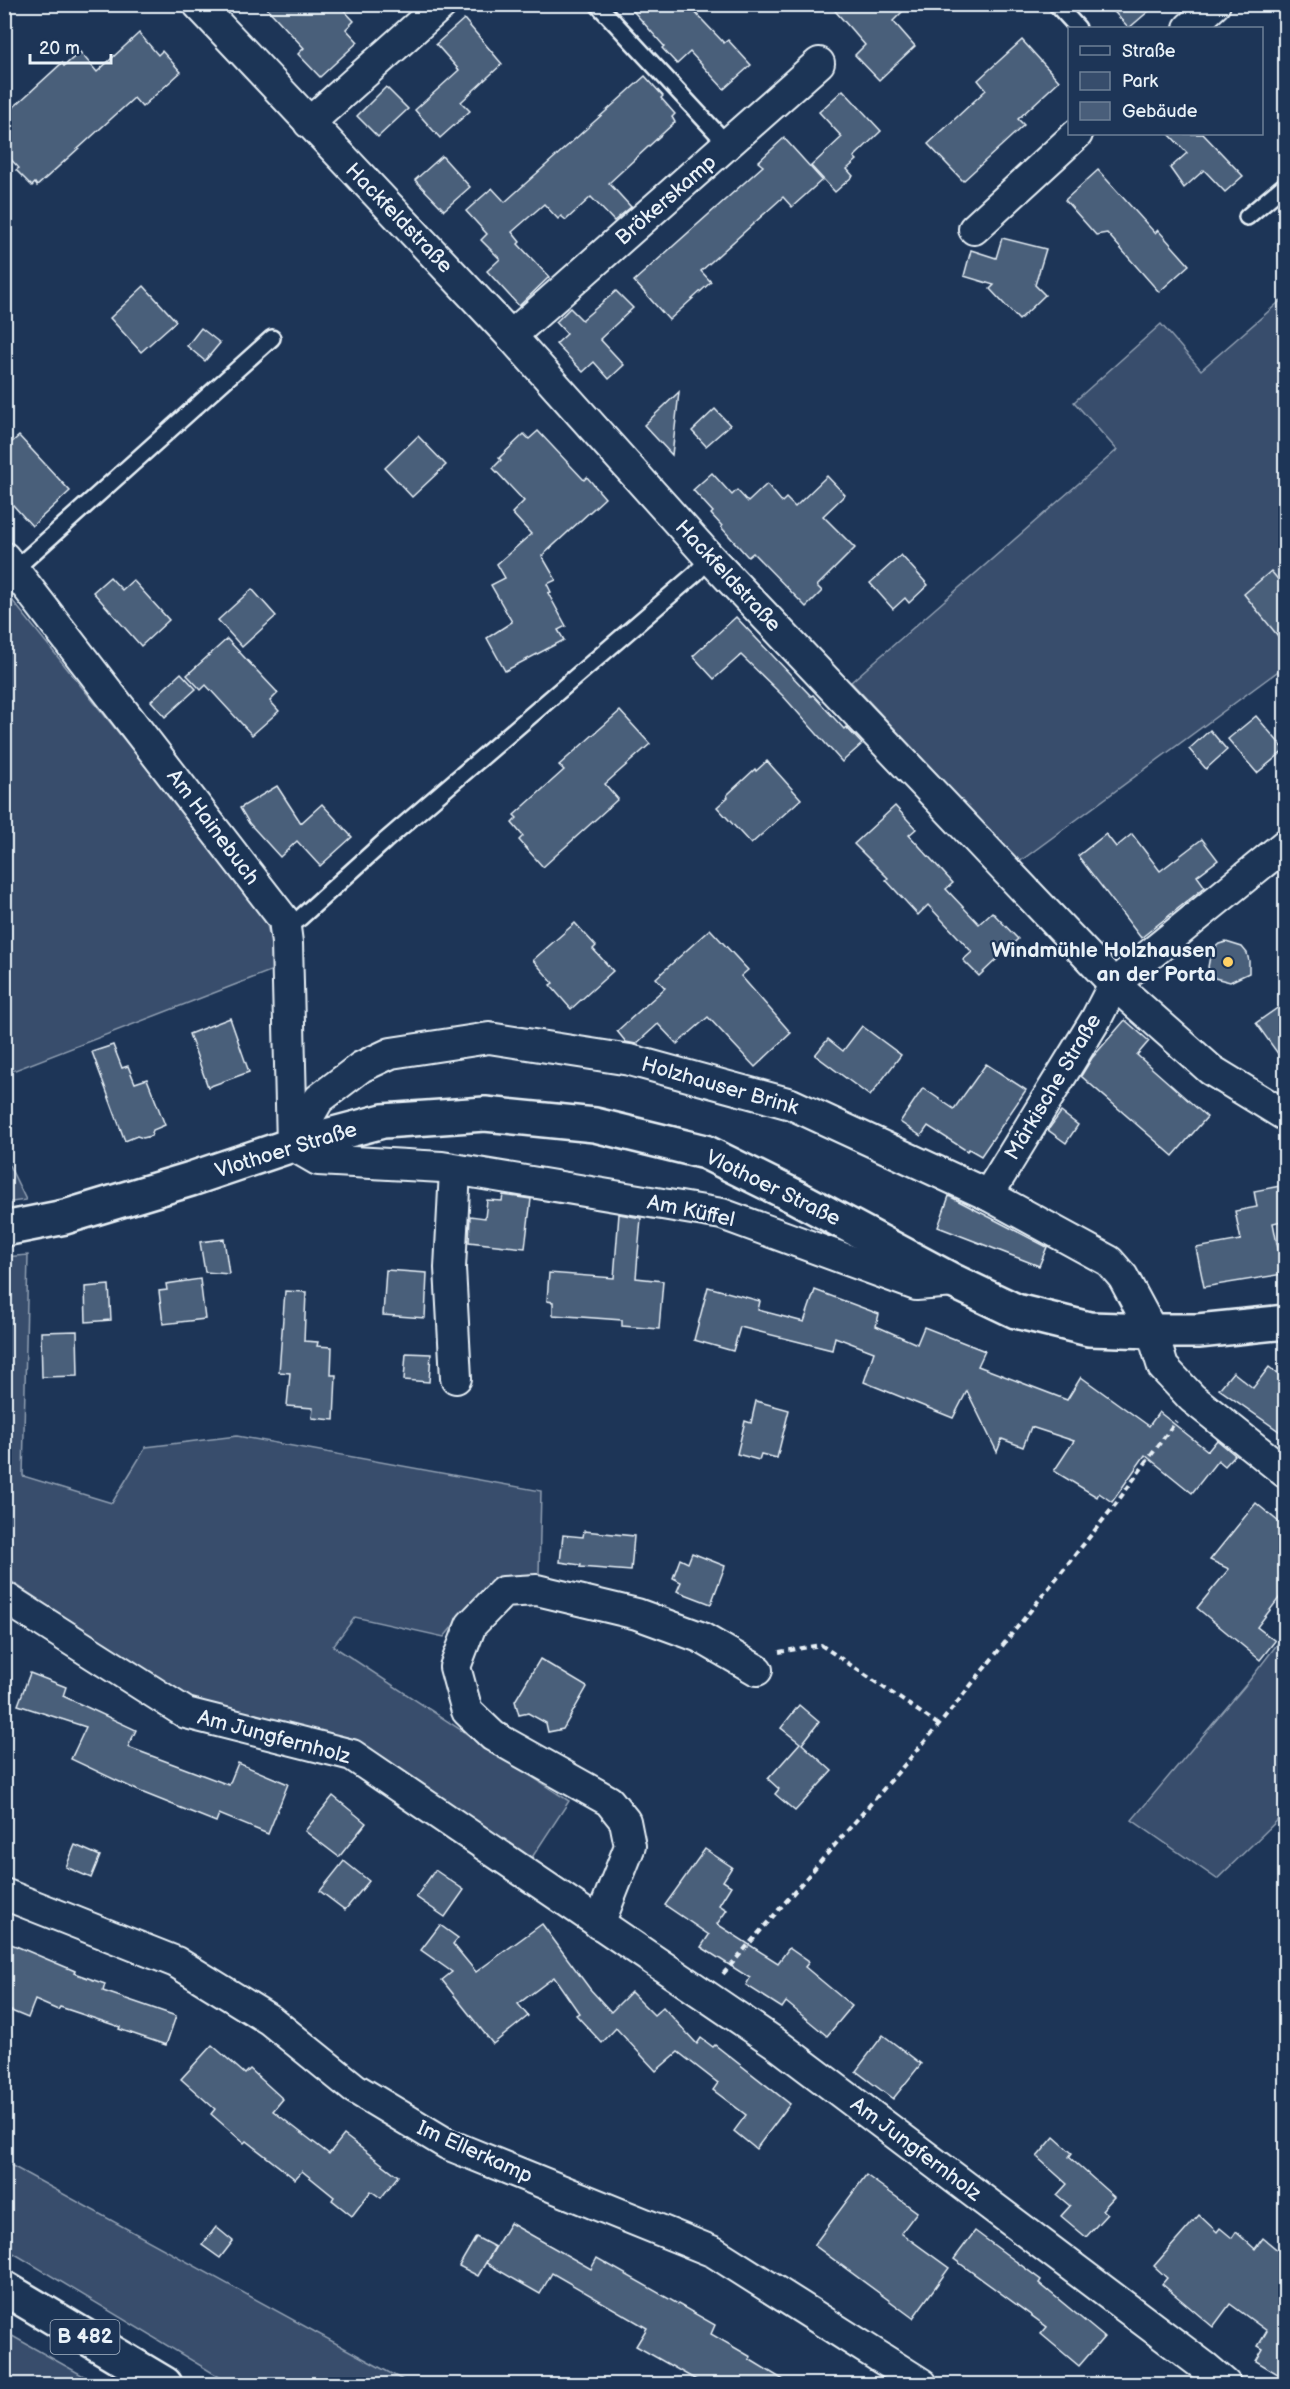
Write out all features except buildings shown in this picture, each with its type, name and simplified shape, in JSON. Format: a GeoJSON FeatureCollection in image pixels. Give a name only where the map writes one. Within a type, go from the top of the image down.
{"type":"FeatureCollection","features":[{"type":"Feature","properties":{"kind":"street","name":"Hackfeldstraße"},"geometry":{"type":"LineString","coordinates":[[198,4],[511,336],[710,558],[1114,984],[1211,1070],[1286,1116]]}},
{"type":"Feature","properties":{"kind":"street"},"geometry":{"type":"LineString","coordinates":[[309,123],[442,4]]}},
{"type":"Feature","properties":{"kind":"street"},"geometry":{"type":"LineString","coordinates":[[1190,27],[1215,4]]}},
{"type":"Feature","properties":{"kind":"street","name":"Brökerskamp"},"geometry":{"type":"LineString","coordinates":[[511,336],[819,63]]}},
{"type":"Feature","properties":{"kind":"street"},"geometry":{"type":"LineString","coordinates":[[974,229],[1076,135]]}},
{"type":"Feature","properties":{"kind":"street","name":"Am Hainebuch"},"geometry":{"type":"LineString","coordinates":[[10,563],[284,920],[292,1145]]}},
{"type":"Feature","properties":{"kind":"street","name":"Märkische Straße"},"geometry":{"type":"LineString","coordinates":[[988,1195],[1096,1019],[1114,984],[1286,844]]}},
{"type":"Feature","properties":{"kind":"street","name":"Holzhauser Brink"},"geometry":{"type":"LineString","coordinates":[[292,1145],[319,1099],[361,1067],[391,1053],[489,1038],[630,1059],[791,1104],[988,1195],[1109,1261],[1123,1277],[1152,1331],[1163,1367],[1192,1398],[1286,1473]]}},
{"type":"Feature","properties":{"kind":"street","name":"Vlothoer Straße"},"geometry":{"type":"LineString","coordinates":[[4,1229],[65,1217],[191,1179],[292,1145],[383,1121],[485,1114],[595,1125],[705,1152],[796,1197],[955,1282],[1016,1311],[1089,1329],[1208,1330],[1286,1322]]}},
{"type":"Feature","properties":{"kind":"street","name":"Am Küffel"},"geometry":{"type":"LineString","coordinates":[[292,1145],[318,1160],[455,1170],[722,1214],[916,1285],[955,1282]]}},
{"type":"Feature","properties":{"kind":"street"},"geometry":{"type":"LineString","coordinates":[[455,1170],[450,1268],[456,1378]]}},
{"type":"Feature","properties":{"kind":"street"},"geometry":{"type":"LineString","coordinates":[[599,1924],[630,1846],[625,1821],[609,1801],[493,1736],[467,1711],[455,1667],[471,1625],[503,1592],[537,1590],[637,1614],[700,1637],[757,1670]]}},
{"type":"Feature","properties":{"kind":"street","name":"Am Jungfernholz"},"geometry":{"type":"LineString","coordinates":[[4,1597],[186,1713],[352,1755],[774,2043],[1205,2367],[1225,2385]]}},
{"type":"Feature","properties":{"kind":"street","name":"Im Ellerkamp"},"geometry":{"type":"LineString","coordinates":[[4,1894],[176,1962],[270,2020],[354,2088],[406,2121],[447,2144],[714,2252],[921,2385]]}},
{"type":"Feature","properties":{"kind":"street","name":"B 482"},"geometry":{"type":"LineString","coordinates":[[4,2288],[165,2385]]}},
{"type":"Feature","properties":{"kind":"lane"},"geometry":{"type":"LineString","coordinates":[[1056,4],[1077,27]]}},
{"type":"Feature","properties":{"kind":"lane"},"geometry":{"type":"LineString","coordinates":[[599,6],[728,145]]}},
{"type":"Feature","properties":{"kind":"lane"},"geometry":{"type":"LineString","coordinates":[[1247,218],[1286,184]]}},
{"type":"Feature","properties":{"kind":"lane"},"geometry":{"type":"LineString","coordinates":[[10,563],[272,338]]}},
{"type":"Feature","properties":{"kind":"lane"},"geometry":{"type":"LineString","coordinates":[[285,927],[300,918],[695,574],[710,558]]}},
{"type":"Feature","properties":{"kind":"path"},"geometry":{"type":"LineString","coordinates":[[723,1973],[939,1725],[1115,1505],[1192,1398]]}},
{"type":"Feature","properties":{"kind":"path"},"geometry":{"type":"LineString","coordinates":[[757,1670],[778,1653],[820,1645],[939,1725]]}},
{"type":"Feature","properties":{"kind":"green space"},"geometry":{"type":"Polygon","coordinates":[[[1285,297],[1285,666],[1019,862],[851,682],[1117,450],[1074,402],[1161,324],[1201,370],[1285,297]]]}},
{"type":"Feature","properties":{"kind":"green space"},"geometry":{"type":"Polygon","coordinates":[[[4,590],[264,914],[278,968],[5,1074],[4,590]]]}},
{"type":"Feature","properties":{"kind":"green space"},"geometry":{"type":"Polygon","coordinates":[[[5,1157],[26,1200],[5,1203],[5,1157]]]}},
{"type":"Feature","properties":{"kind":"green space"},"geometry":{"type":"Polygon","coordinates":[[[28,1255],[23,1476],[112,1503],[146,1447],[237,1436],[541,1491],[539,1574],[485,1587],[444,1637],[355,1617],[333,1646],[569,1801],[531,1859],[354,1742],[185,1698],[5,1577],[4,1257],[28,1255]]]}},
{"type":"Feature","properties":{"kind":"green space"},"geometry":{"type":"Polygon","coordinates":[[[1285,1634],[1285,1813],[1217,1879],[1132,1820],[1249,1681],[1285,1634]]]}},
{"type":"Feature","properties":{"kind":"green space"},"geometry":{"type":"Polygon","coordinates":[[[5,2162],[410,2384],[231,2384],[5,2248],[5,2162]]]}},
{"type":"Feature","properties":{"kind":"green space"},"geometry":{"type":"Polygon","coordinates":[[[5,2332],[98,2384],[5,2384],[5,2332]]]}},
{"type":"Feature","properties":{"kind":"place","name":"Windmühle Holzhausen an der Porta"},"geometry":{"type":"Point","coordinates":[1228,962]}}]}
